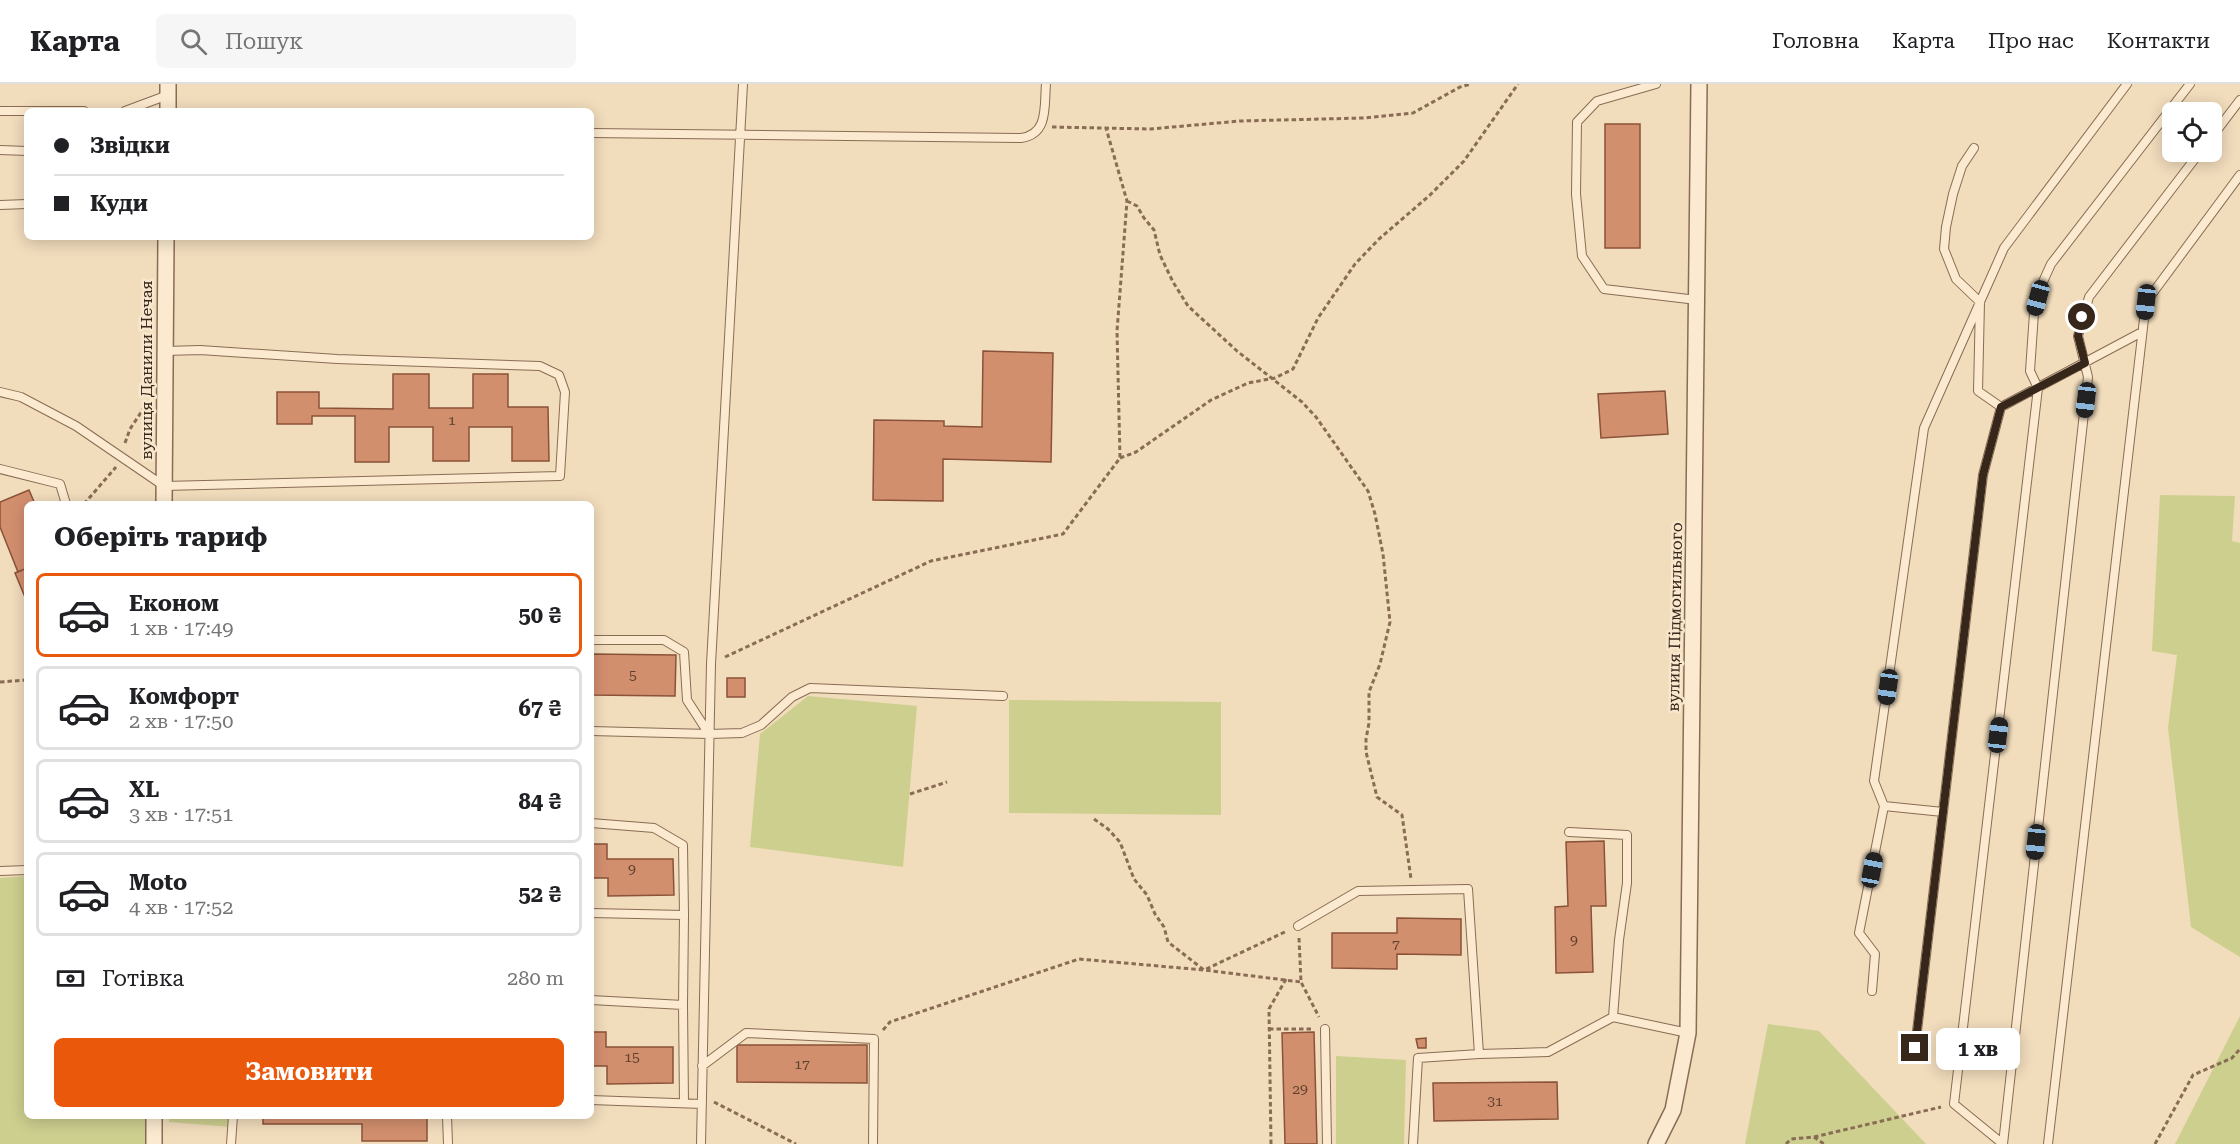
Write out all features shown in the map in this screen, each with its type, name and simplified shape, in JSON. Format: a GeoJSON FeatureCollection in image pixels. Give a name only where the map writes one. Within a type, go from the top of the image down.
{"type":"FeatureCollection","features":[{"type":"Feature","properties":{"kind":"street","name":"вулиця Підмогильного"},"geometry":{"type":"LineString","coordinates":[[1656,1144],[1673,1110],[1688,1033],[1699,84]]}},
{"type":"Feature","properties":{"kind":"street"},"geometry":{"type":"LineString","coordinates":[[168,89],[168,108]]}},
{"type":"Feature","properties":{"kind":"street","name":"вулиця Данили Нечая"},"geometry":{"type":"LineString","coordinates":[[164,501],[166,240]]}},
{"type":"Feature","properties":{"kind":"street"},"geometry":{"type":"LineString","coordinates":[[154,1119],[154,1144]]}},
{"type":"Feature","properties":{"kind":"lane"},"geometry":{"type":"LineString","coordinates":[[701,1144],[711,664],[743,84]]}},
{"type":"Feature","properties":{"kind":"lane"},"geometry":{"type":"LineString","coordinates":[[594,133],[1021,138],[1036,134],[1041,127],[1046,84]]}},
{"type":"Feature","properties":{"kind":"lane"},"geometry":{"type":"LineString","coordinates":[[1656,84],[1597,101],[1577,123],[1576,194],[1582,256],[1604,289],[1697,300]]}},
{"type":"Feature","properties":{"kind":"lane"},"geometry":{"type":"LineString","coordinates":[[1872,991],[1875,954],[1859,933],[1884,806],[1874,781],[1924,428],[2004,248],[2127,84]]}},
{"type":"Feature","properties":{"kind":"lane"},"geometry":{"type":"LineString","coordinates":[[2003,1144],[1954,1104],[2038,388],[2030,371],[2034,313],[2042,284],[2051,264],[2190,84]]}},
{"type":"Feature","properties":{"kind":"lane"},"geometry":{"type":"LineString","coordinates":[[131,108],[168,89]]}},
{"type":"Feature","properties":{"kind":"lane"},"geometry":{"type":"LineString","coordinates":[[2222,124],[2240,100]]}},
{"type":"Feature","properties":{"kind":"lane"},"geometry":{"type":"LineString","coordinates":[[0,111],[24,111]]}},
{"type":"Feature","properties":{"kind":"lane"},"geometry":{"type":"LineString","coordinates":[[1974,148],[1962,166],[1953,194],[1944,249],[1956,279],[1980,302],[1978,391],[2001,407]]}},
{"type":"Feature","properties":{"kind":"lane"},"geometry":{"type":"LineString","coordinates":[[0,150],[24,151]]}},
{"type":"Feature","properties":{"kind":"lane"},"geometry":{"type":"LineString","coordinates":[[2003,1144],[2088,377],[2078,336],[2089,297],[2192,162]]}},
{"type":"Feature","properties":{"kind":"lane"},"geometry":{"type":"LineString","coordinates":[[2048,1144],[2146,302],[2240,175]]}},
{"type":"Feature","properties":{"kind":"lane"},"geometry":{"type":"LineString","coordinates":[[0,205],[24,204]]}},
{"type":"Feature","properties":{"kind":"lane"},"geometry":{"type":"LineString","coordinates":[[1915,1048],[1983,475],[2001,407],[2142,332]]}},
{"type":"Feature","properties":{"kind":"lane"},"geometry":{"type":"LineString","coordinates":[[0,392],[21,397],[76,426],[164,486],[560,476],[565,392],[559,375],[540,366],[200,350],[165,351]]}},
{"type":"Feature","properties":{"kind":"lane"},"geometry":{"type":"LineString","coordinates":[[0,469],[60,483],[65,501]]}},
{"type":"Feature","properties":{"kind":"lane"},"geometry":{"type":"LineString","coordinates":[[594,640],[664,640],[684,652],[687,700],[709,734]]}},
{"type":"Feature","properties":{"kind":"lane"},"geometry":{"type":"LineString","coordinates":[[594,731],[742,733],[761,725],[792,697],[810,688],[1004,696]]}},
{"type":"Feature","properties":{"kind":"lane"},"geometry":{"type":"LineString","coordinates":[[1884,806],[1943,812]]}},
{"type":"Feature","properties":{"kind":"lane"},"geometry":{"type":"LineString","coordinates":[[594,823],[654,828],[683,844],[684,1103]]}},
{"type":"Feature","properties":{"kind":"lane"},"geometry":{"type":"LineString","coordinates":[[1569,831],[1627,835],[1627,883],[1619,940],[1613,1017]]}},
{"type":"Feature","properties":{"kind":"lane"},"geometry":{"type":"LineString","coordinates":[[0,871],[24,870]]}},
{"type":"Feature","properties":{"kind":"lane"},"geometry":{"type":"LineString","coordinates":[[1298,926],[1358,891],[1468,889],[1479,1054]]}},
{"type":"Feature","properties":{"kind":"lane"},"geometry":{"type":"LineString","coordinates":[[594,913],[684,915]]}},
{"type":"Feature","properties":{"kind":"lane"},"geometry":{"type":"LineString","coordinates":[[594,1000],[684,1005]]}},
{"type":"Feature","properties":{"kind":"lane"},"geometry":{"type":"LineString","coordinates":[[1413,1144],[1418,1058],[1548,1052],[1613,1017],[1688,1033]]}},
{"type":"Feature","properties":{"kind":"lane"},"geometry":{"type":"LineString","coordinates":[[1325,1029],[1327,1144]]}},
{"type":"Feature","properties":{"kind":"lane"},"geometry":{"type":"LineString","coordinates":[[702,1066],[746,1033],[874,1039],[873,1144]]}},
{"type":"Feature","properties":{"kind":"lane"},"geometry":{"type":"LineString","coordinates":[[594,1100],[684,1103],[702,1100]]}},
{"type":"Feature","properties":{"kind":"lane"},"geometry":{"type":"LineString","coordinates":[[231,1144],[233,1119]]}},
{"type":"Feature","properties":{"kind":"lane"},"geometry":{"type":"LineString","coordinates":[[447,1119],[448,1144]]}},
{"type":"Feature","properties":{"kind":"path"},"geometry":{"type":"LineString","coordinates":[[1041,127],[1150,129],[1240,121],[1364,118],[1413,113],[1460,87],[1471,84]]}},
{"type":"Feature","properties":{"kind":"path"},"geometry":{"type":"LineString","coordinates":[[711,664],[931,561],[1063,534],[1120,458],[1136,452],[1211,400],[1248,383],[1275,378],[1293,369],[1318,318],[1355,264],[1379,239],[1430,195],[1464,160],[1518,84]]}},
{"type":"Feature","properties":{"kind":"path"},"geometry":{"type":"LineString","coordinates":[[1106,128],[1127,201],[1117,332],[1120,458]]}},
{"type":"Feature","properties":{"kind":"path"},"geometry":{"type":"LineString","coordinates":[[1127,201],[1137,206],[1154,230],[1160,255],[1188,306],[1238,351],[1302,402],[1316,417],[1368,491],[1383,554],[1390,622],[1380,664],[1369,692],[1366,752],[1377,797],[1402,815],[1412,890]]}},
{"type":"Feature","properties":{"kind":"path"},"geometry":{"type":"LineString","coordinates":[[87,501],[115,469],[130,429],[165,376]]}},
{"type":"Feature","properties":{"kind":"path"},"geometry":{"type":"LineString","coordinates":[[0,682],[24,680]]}},
{"type":"Feature","properties":{"kind":"path"},"geometry":{"type":"LineString","coordinates":[[910,794],[947,782]]}},
{"type":"Feature","properties":{"kind":"path"},"geometry":{"type":"LineString","coordinates":[[1095,819],[1120,842],[1134,879],[1147,895],[1164,927],[1168,942],[1204,970]]}},
{"type":"Feature","properties":{"kind":"path"},"geometry":{"type":"LineString","coordinates":[[1204,970],[1298,926],[1301,982],[1325,1029],[1269,1029]]}},
{"type":"Feature","properties":{"kind":"path"},"geometry":{"type":"LineString","coordinates":[[890,1022],[1079,959],[1204,970],[1301,982]]}},
{"type":"Feature","properties":{"kind":"path"},"geometry":{"type":"LineString","coordinates":[[1271,1144],[1269,1009],[1287,979]]}},
{"type":"Feature","properties":{"kind":"path"},"geometry":{"type":"LineString","coordinates":[[2155,1144],[2193,1075],[2232,1058],[2240,1049]]}},
{"type":"Feature","properties":{"kind":"path"},"geometry":{"type":"LineString","coordinates":[[702,1100],[795,1144]]}},
{"type":"Feature","properties":{"kind":"path"},"geometry":{"type":"LineString","coordinates":[[1786,1144],[1791,1139],[1814,1137],[1954,1104]]}},
{"type":"Feature","properties":{"kind":"path"},"geometry":{"type":"LineString","coordinates":[[1814,1137],[1824,1144]]}},
{"type":"Feature","properties":{"kind":"green space"},"geometry":{"type":"Polygon","coordinates":[[[2160,495],[2235,496],[2232,541],[2240,543],[2240,957],[2191,927],[2168,728],[2177,655],[2152,651],[2160,495]]]}},
{"type":"Feature","properties":{"kind":"green space"},"geometry":{"type":"Polygon","coordinates":[[[808,696],[917,706],[903,867],[750,847],[760,734],[808,696]]]}},
{"type":"Feature","properties":{"kind":"green space"},"geometry":{"type":"Polygon","coordinates":[[[1009,700],[1221,702],[1221,815],[1009,813],[1009,700]]]}},
{"type":"Feature","properties":{"kind":"green space"},"geometry":{"type":"Polygon","coordinates":[[[24,876],[24,1119],[146,1119],[146,1144],[0,1144],[0,878],[24,876]]]}},
{"type":"Feature","properties":{"kind":"green space"},"geometry":{"type":"Polygon","coordinates":[[[2240,1016],[2240,1144],[2175,1144],[2240,1016]]]}},
{"type":"Feature","properties":{"kind":"green space"},"geometry":{"type":"Polygon","coordinates":[[[1768,1024],[1819,1031],[1926,1144],[1745,1144],[1768,1024]]]}},
{"type":"Feature","properties":{"kind":"green space"},"geometry":{"type":"Polygon","coordinates":[[[1336,1056],[1406,1060],[1404,1144],[1336,1144],[1336,1056]]]}},
{"type":"Feature","properties":{"kind":"green space"},"geometry":{"type":"Polygon","coordinates":[[[169,1119],[232,1119],[231,1127],[169,1122],[169,1119]]]}},
{"type":"Feature","properties":{"kind":"building"},"geometry":{"type":"Polygon","coordinates":[[[1605,124],[1640,124],[1640,248],[1605,248],[1605,124]]]}},
{"type":"Feature","properties":{"kind":"building"},"geometry":{"type":"Polygon","coordinates":[[[983,351],[1053,353],[1051,462],[943,459],[943,501],[873,500],[874,420],[944,421],[944,426],[982,427],[983,351]]]}},
{"type":"Feature","properties":{"kind":"building"},"geometry":{"type":"Polygon","coordinates":[[[393,374],[429,374],[429,408],[473,408],[473,374],[508,374],[508,407],[548,407],[549,461],[512,461],[512,427],[469,427],[469,461],[433,461],[433,427],[389,427],[389,462],[355,462],[355,416],[312,416],[312,424],[277,424],[277,392],[319,392],[319,408],[393,409],[393,374]]]}},
{"type":"Feature","properties":{"kind":"building"},"geometry":{"type":"Polygon","coordinates":[[[1665,391],[1668,434],[1601,438],[1598,394],[1665,391]]]}},
{"type":"Feature","properties":{"kind":"building"},"geometry":{"type":"Polygon","coordinates":[[[29,490],[34,501],[24,501],[24,569],[18,572],[0,527],[0,502],[29,490]]]}},
{"type":"Feature","properties":{"kind":"building"},"geometry":{"type":"Polygon","coordinates":[[[24,569],[24,595],[15,573],[24,569]]]}},
{"type":"Feature","properties":{"kind":"building"},"geometry":{"type":"Polygon","coordinates":[[[594,654],[676,655],[675,696],[594,695],[594,654]]]}},
{"type":"Feature","properties":{"kind":"building"},"geometry":{"type":"Polygon","coordinates":[[[727,678],[745,678],[745,697],[727,697],[727,678]]]}},
{"type":"Feature","properties":{"kind":"building"},"geometry":{"type":"Polygon","coordinates":[[[1604,841],[1606,906],[1591,906],[1593,972],[1556,973],[1555,907],[1568,906],[1566,842],[1604,841]]]}},
{"type":"Feature","properties":{"kind":"building"},"geometry":{"type":"Polygon","coordinates":[[[594,844],[607,844],[607,859],[673,859],[674,895],[608,896],[608,878],[594,878],[594,844]]]}},
{"type":"Feature","properties":{"kind":"building"},"geometry":{"type":"Polygon","coordinates":[[[1397,918],[1461,919],[1461,955],[1397,954],[1397,969],[1332,968],[1332,933],[1397,933],[1397,918]]]}},
{"type":"Feature","properties":{"kind":"building"},"geometry":{"type":"Polygon","coordinates":[[[594,1032],[606,1032],[606,1047],[673,1047],[673,1083],[607,1084],[607,1066],[594,1066],[594,1032]]]}},
{"type":"Feature","properties":{"kind":"building"},"geometry":{"type":"Polygon","coordinates":[[[1314,1032],[1317,1144],[1285,1144],[1282,1033],[1314,1032]]]}},
{"type":"Feature","properties":{"kind":"building"},"geometry":{"type":"Polygon","coordinates":[[[1426,1038],[1426,1048],[1418,1048],[1416,1039],[1426,1038]]]}},
{"type":"Feature","properties":{"kind":"building"},"geometry":{"type":"Polygon","coordinates":[[[737,1045],[867,1045],[867,1083],[737,1082],[737,1045]]]}},
{"type":"Feature","properties":{"kind":"building"},"geometry":{"type":"Polygon","coordinates":[[[1557,1082],[1558,1119],[1434,1121],[1433,1083],[1557,1082]]]}},
{"type":"Feature","properties":{"kind":"building"},"geometry":{"type":"Polygon","coordinates":[[[263,1119],[427,1119],[427,1141],[362,1141],[362,1124],[263,1124],[263,1119]]]}},
{"type":"Feature","properties":{"kind":"route"},"geometry":{"type":"LineString","coordinates":[[1915,1048],[1983,475],[2001,407],[2085,363],[2078,336],[2082,317]]}}]}
